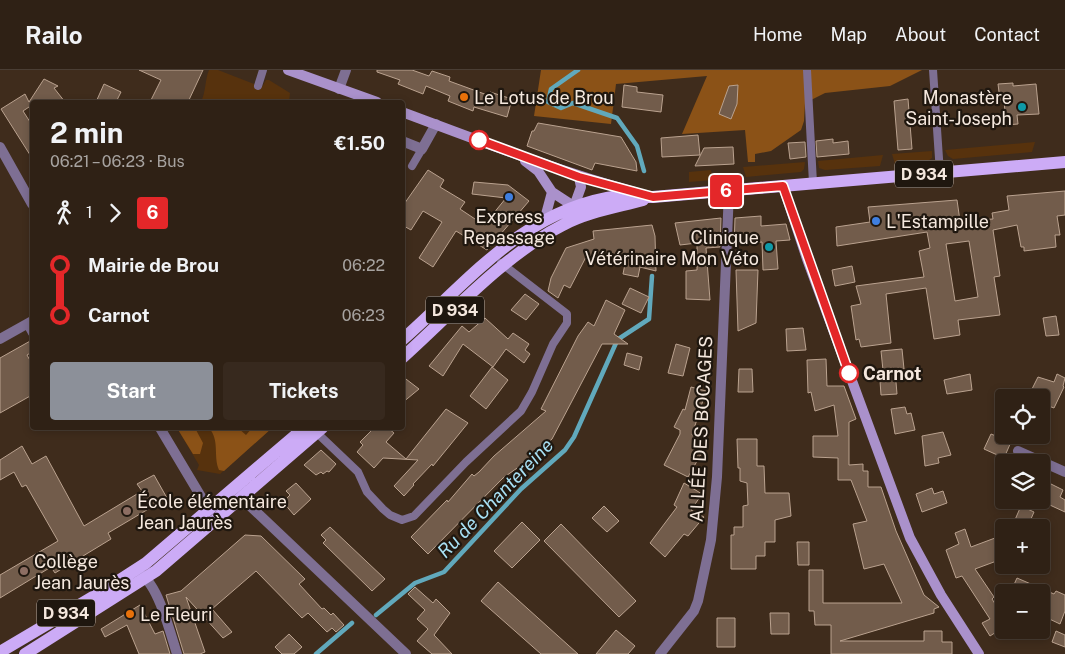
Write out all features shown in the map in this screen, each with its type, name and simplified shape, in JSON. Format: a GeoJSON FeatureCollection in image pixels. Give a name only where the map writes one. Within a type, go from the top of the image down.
{"type":"FeatureCollection","features":[{"type":"Feature","properties":{"kind":"main road","name":"D 934"},"geometry":{"type":"LineString","coordinates":[[405,355],[545,218],[574,206],[621,196],[653,197],[1065,162]]}},
{"type":"Feature","properties":{"kind":"main road","name":"D 934"},"geometry":{"type":"LineString","coordinates":[[405,338],[501,261],[565,224],[653,197]]}},
{"type":"Feature","properties":{"kind":"main road","name":"D 934"},"geometry":{"type":"LineString","coordinates":[[0,652],[130,573],[163,550],[254,472],[314,430]]}},
{"type":"Feature","properties":{"kind":"main road","name":"D 934"},"geometry":{"type":"LineString","coordinates":[[24,654],[147,578],[242,498],[314,430]]}},
{"type":"Feature","properties":{"kind":"street"},"geometry":{"type":"LineString","coordinates":[[288,70],[371,100]]}},
{"type":"Feature","properties":{"kind":"street"},"geometry":{"type":"LineString","coordinates":[[340,89],[346,70]]}},
{"type":"Feature","properties":{"kind":"street"},"geometry":{"type":"LineString","coordinates":[[405,113],[520,157],[579,177],[653,197]]}},
{"type":"Feature","properties":{"kind":"street"},"geometry":{"type":"LineString","coordinates":[[405,142],[422,149],[436,124]]}},
{"type":"Feature","properties":{"kind":"street"},"geometry":{"type":"LineString","coordinates":[[0,147],[30,200]]}},
{"type":"Feature","properties":{"kind":"street"},"geometry":{"type":"LineString","coordinates":[[520,157],[538,171],[552,192],[590,216]]}},
{"type":"Feature","properties":{"kind":"street"},"geometry":{"type":"LineString","coordinates":[[501,261],[507,252],[529,236],[572,214],[581,187],[579,177]]}},
{"type":"Feature","properties":{"kind":"street"},"geometry":{"type":"LineString","coordinates":[[783,186],[910,538],[941,595],[979,654]]}},
{"type":"Feature","properties":{"kind":"street","name":"ALLÉE DES BOCAGES"},"geometry":{"type":"LineString","coordinates":[[660,654],[694,611],[698,601],[711,540],[717,477],[728,191]]}},
{"type":"Feature","properties":{"kind":"street"},"geometry":{"type":"LineString","coordinates":[[545,218],[552,192]]}},
{"type":"Feature","properties":{"kind":"street"},"geometry":{"type":"LineString","coordinates":[[0,339],[30,326]]}},
{"type":"Feature","properties":{"kind":"street"},"geometry":{"type":"LineString","coordinates":[[161,430],[209,510]]}},
{"type":"Feature","properties":{"kind":"street"},"geometry":{"type":"LineString","coordinates":[[1018,451],[1065,472]]}},
{"type":"Feature","properties":{"kind":"street"},"geometry":{"type":"LineString","coordinates":[[254,472],[252,480],[243,487],[242,498],[406,654]]}},
{"type":"Feature","properties":{"kind":"street"},"geometry":{"type":"LineString","coordinates":[[130,573],[140,574],[147,578],[178,654]]}},
{"type":"Feature","properties":{"kind":"lane"},"geometry":{"type":"LineString","coordinates":[[258,86],[263,70]]}},
{"type":"Feature","properties":{"kind":"lane"},"geometry":{"type":"LineString","coordinates":[[807,70],[813,184]]}},
{"type":"Feature","properties":{"kind":"lane"},"geometry":{"type":"LineString","coordinates":[[933,70],[940,173]]}},
{"type":"Feature","properties":{"kind":"lane"},"geometry":{"type":"LineString","coordinates":[[412,166],[422,149]]}},
{"type":"Feature","properties":{"kind":"lane"},"geometry":{"type":"LineString","coordinates":[[316,430],[358,472],[367,492],[383,509],[402,520],[414,516],[466,462],[521,411],[532,392],[553,344],[567,323],[567,314],[518,277],[501,261]]}},
{"type":"Feature","properties":{"kind":"shaded area"},"geometry":{"type":"Polygon","coordinates":[[[209,70],[218,70],[262,87],[266,80],[269,80],[290,93],[289,100],[202,100],[209,70]]]}},
{"type":"Feature","properties":{"kind":"shaded area"},"geometry":{"type":"Polygon","coordinates":[[[541,70],[922,70],[890,86],[825,93],[805,103],[804,121],[801,130],[771,151],[755,154],[755,162],[748,162],[745,130],[682,134],[707,76],[616,84],[611,124],[534,116],[541,70]]]}},
{"type":"Feature","properties":{"kind":"shaded area"},"geometry":{"type":"Polygon","coordinates":[[[1035,142],[1032,152],[953,159],[948,156],[945,150],[1035,142]]]}},
{"type":"Feature","properties":{"kind":"shaded area"},"geometry":{"type":"Polygon","coordinates":[[[932,151],[932,158],[928,161],[895,164],[892,154],[932,151]]]}},
{"type":"Feature","properties":{"kind":"shaded area"},"geometry":{"type":"Polygon","coordinates":[[[883,155],[880,166],[825,170],[819,168],[818,161],[883,155]]]}},
{"type":"Feature","properties":{"kind":"shaded area"},"geometry":{"type":"Polygon","coordinates":[[[805,162],[804,169],[801,172],[746,177],[743,167],[805,162]]]}},
{"type":"Feature","properties":{"kind":"shaded area"},"geometry":{"type":"Polygon","coordinates":[[[711,170],[713,180],[689,182],[689,172],[711,170]]]}},
{"type":"Feature","properties":{"kind":"shaded area"},"geometry":{"type":"Polygon","coordinates":[[[178,430],[270,430],[220,474],[197,470],[199,465],[178,430]]]}},
{"type":"Feature","properties":{"kind":"shaded area"},"geometry":{"type":"Polygon","coordinates":[[[178,430],[196,430],[203,443],[200,454],[193,454],[178,430]]]}},
{"type":"Feature","properties":{"kind":"shaded area"},"geometry":{"type":"Polygon","coordinates":[[[210,430],[240,430],[246,435],[250,430],[270,430],[224,471],[219,470],[217,465],[210,430]]]}},
{"type":"Feature","properties":{"kind":"building"},"geometry":{"type":"Polygon","coordinates":[[[139,70],[203,70],[189,100],[151,100],[161,80],[139,70]]]}},
{"type":"Feature","properties":{"kind":"building"},"geometry":{"type":"Polygon","coordinates":[[[377,70],[412,70],[429,76],[432,71],[450,77],[449,81],[490,96],[490,92],[512,99],[507,117],[474,107],[473,111],[448,101],[450,96],[426,86],[423,94],[398,84],[400,80],[377,72],[377,70]]]}},
{"type":"Feature","properties":{"kind":"building"},"geometry":{"type":"Polygon","coordinates":[[[44,79],[58,86],[54,88],[63,100],[30,100],[44,79]]]}},
{"type":"Feature","properties":{"kind":"building","name":"Monastère Saint-Joseph"},"geometry":{"type":"Polygon","coordinates":[[[1013,83],[1013,86],[1036,84],[1039,114],[1017,115],[1018,124],[1006,125],[1004,100],[1000,100],[998,84],[1013,83]]]}},
{"type":"Feature","properties":{"kind":"building"},"geometry":{"type":"Polygon","coordinates":[[[104,84],[121,92],[117,100],[97,100],[104,84]]]}},
{"type":"Feature","properties":{"kind":"building"},"geometry":{"type":"Polygon","coordinates":[[[624,85],[637,87],[637,92],[663,95],[661,112],[622,107],[624,85]]]}},
{"type":"Feature","properties":{"kind":"building"},"geometry":{"type":"Polygon","coordinates":[[[738,85],[737,104],[731,119],[719,114],[729,86],[738,85]]]}},
{"type":"Feature","properties":{"kind":"building"},"geometry":{"type":"Polygon","coordinates":[[[25,94],[29,102],[30,100],[30,106],[23,111],[30,122],[30,155],[1,109],[25,94]]]}},
{"type":"Feature","properties":{"kind":"building"},"geometry":{"type":"Polygon","coordinates":[[[908,99],[912,149],[898,150],[894,101],[908,99]]]}},
{"type":"Feature","properties":{"kind":"building"},"geometry":{"type":"Polygon","coordinates":[[[538,123],[621,137],[636,162],[637,171],[595,163],[592,170],[527,146],[532,131],[534,131],[538,123]]]}},
{"type":"Feature","properties":{"kind":"building"},"geometry":{"type":"Polygon","coordinates":[[[698,135],[700,155],[662,157],[661,138],[698,135]]]}},
{"type":"Feature","properties":{"kind":"building"},"geometry":{"type":"Polygon","coordinates":[[[833,139],[833,143],[848,141],[849,154],[817,157],[816,141],[833,139]]]}},
{"type":"Feature","properties":{"kind":"building"},"geometry":{"type":"Polygon","coordinates":[[[805,142],[806,157],[790,159],[788,143],[805,142]]]}},
{"type":"Feature","properties":{"kind":"building"},"geometry":{"type":"Polygon","coordinates":[[[733,147],[734,164],[695,166],[704,148],[733,147]]]}},
{"type":"Feature","properties":{"kind":"building"},"geometry":{"type":"Polygon","coordinates":[[[428,170],[444,180],[440,187],[465,202],[460,209],[484,225],[506,198],[472,194],[474,182],[508,185],[529,201],[487,250],[456,231],[433,267],[419,258],[442,222],[423,211],[411,230],[405,227],[405,203],[428,170]]]}},
{"type":"Feature","properties":{"kind":"building"},"geometry":{"type":"Polygon","coordinates":[[[1065,191],[1065,215],[1057,216],[1060,235],[1055,235],[1056,247],[1024,251],[1024,247],[1021,247],[1017,225],[993,230],[1000,276],[994,277],[1000,315],[958,320],[960,335],[934,339],[926,288],[886,294],[891,343],[861,347],[859,339],[856,340],[851,306],[861,304],[856,286],[924,277],[919,251],[930,248],[927,232],[837,246],[836,227],[870,222],[868,207],[957,200],[960,221],[993,219],[992,213],[1009,210],[1007,196],[1065,191]],[[969,241],[946,244],[955,301],[978,297],[969,241]]]}},
{"type":"Feature","properties":{"kind":"building"},"geometry":{"type":"Polygon","coordinates":[[[761,216],[761,226],[786,224],[790,240],[776,241],[778,269],[763,270],[762,242],[735,244],[734,247],[735,218],[761,216]]]}},
{"type":"Feature","properties":{"kind":"building"},"geometry":{"type":"Polygon","coordinates":[[[721,218],[720,247],[706,248],[710,300],[686,299],[686,271],[697,270],[697,243],[680,245],[675,223],[721,218]]]}},
{"type":"Feature","properties":{"kind":"building"},"geometry":{"type":"Polygon","coordinates":[[[652,225],[655,236],[656,271],[640,267],[638,277],[623,274],[625,264],[587,255],[570,288],[564,285],[558,298],[548,291],[551,278],[566,248],[594,239],[593,231],[652,225]]]}},
{"type":"Feature","properties":{"kind":"building"},"geometry":{"type":"Polygon","coordinates":[[[852,266],[855,282],[835,286],[832,270],[852,266]]]}},
{"type":"Feature","properties":{"kind":"building"},"geometry":{"type":"Polygon","coordinates":[[[736,270],[758,270],[756,323],[738,331],[736,270]]]}},
{"type":"Feature","properties":{"kind":"building"},"geometry":{"type":"Polygon","coordinates":[[[630,288],[649,297],[641,313],[622,304],[630,288]]]}},
{"type":"Feature","properties":{"kind":"building"},"geometry":{"type":"Polygon","coordinates":[[[525,294],[539,304],[526,320],[511,310],[525,294]]]}},
{"type":"Feature","properties":{"kind":"building"},"geometry":{"type":"Polygon","coordinates":[[[606,300],[625,310],[614,334],[628,344],[602,344],[552,439],[530,459],[503,478],[428,554],[411,537],[447,500],[448,502],[472,474],[474,476],[479,472],[494,456],[546,411],[541,409],[578,336],[588,322],[594,326],[606,300]]]}},
{"type":"Feature","properties":{"kind":"building"},"geometry":{"type":"Polygon","coordinates":[[[1056,316],[1059,335],[1046,336],[1043,318],[1056,316]]]}},
{"type":"Feature","properties":{"kind":"building"},"geometry":{"type":"Polygon","coordinates":[[[485,318],[508,339],[513,333],[529,344],[525,350],[530,354],[524,363],[506,349],[493,367],[463,344],[443,376],[429,366],[462,326],[469,332],[485,318]]]}},
{"type":"Feature","properties":{"kind":"building"},"geometry":{"type":"Polygon","coordinates":[[[803,328],[806,350],[787,351],[786,329],[803,328]]]}},
{"type":"Feature","properties":{"kind":"building"},"geometry":{"type":"Polygon","coordinates":[[[30,341],[30,353],[27,355],[30,360],[30,396],[0,413],[0,358],[30,341]]]}},
{"type":"Feature","properties":{"kind":"building"},"geometry":{"type":"Polygon","coordinates":[[[676,344],[690,348],[683,376],[668,373],[676,344]]]}},
{"type":"Feature","properties":{"kind":"building"},"geometry":{"type":"Polygon","coordinates":[[[902,349],[904,369],[895,370],[897,394],[881,395],[880,381],[884,380],[881,351],[902,349]]]}},
{"type":"Feature","properties":{"kind":"building"},"geometry":{"type":"Polygon","coordinates":[[[627,353],[642,357],[639,370],[624,365],[627,353]]]}},
{"type":"Feature","properties":{"kind":"building"},"geometry":{"type":"Polygon","coordinates":[[[826,359],[827,386],[844,386],[856,419],[849,422],[849,465],[863,464],[863,471],[868,471],[868,487],[881,487],[896,531],[924,595],[939,607],[934,609],[934,613],[840,641],[924,641],[924,631],[942,631],[942,642],[952,642],[952,654],[831,654],[831,625],[815,625],[814,611],[809,611],[809,570],[823,570],[823,603],[902,603],[884,564],[864,569],[853,524],[867,521],[851,480],[838,480],[838,458],[813,457],[813,436],[838,436],[834,405],[815,411],[811,392],[808,393],[807,360],[826,359]]]}},
{"type":"Feature","properties":{"kind":"building"},"geometry":{"type":"Polygon","coordinates":[[[492,367],[508,380],[486,409],[470,396],[492,367]]]}},
{"type":"Feature","properties":{"kind":"building"},"geometry":{"type":"Polygon","coordinates":[[[739,369],[752,369],[753,392],[738,392],[739,369]]]}},
{"type":"Feature","properties":{"kind":"building"},"geometry":{"type":"Polygon","coordinates":[[[970,374],[972,390],[947,394],[944,380],[970,374]]]}},
{"type":"Feature","properties":{"kind":"building"},"geometry":{"type":"Polygon","coordinates":[[[1057,374],[1065,378],[1064,387],[1054,408],[1050,407],[1050,389],[1032,389],[1038,377],[1054,382],[1057,374]]]}},
{"type":"Feature","properties":{"kind":"building"},"geometry":{"type":"Polygon","coordinates":[[[405,378],[419,389],[405,401],[405,378]]]}},
{"type":"Feature","properties":{"kind":"building"},"geometry":{"type":"Polygon","coordinates":[[[691,387],[706,391],[692,435],[705,442],[705,447],[688,477],[664,465],[680,434],[680,430],[674,427],[683,409],[685,410],[691,387]]]}},
{"type":"Feature","properties":{"kind":"building"},"geometry":{"type":"Polygon","coordinates":[[[905,407],[907,414],[911,413],[915,430],[895,434],[891,409],[905,407]]]}},
{"type":"Feature","properties":{"kind":"building"},"geometry":{"type":"Polygon","coordinates":[[[446,409],[468,423],[433,466],[432,464],[404,496],[394,486],[418,460],[383,458],[374,468],[357,452],[363,445],[360,442],[372,430],[390,430],[394,433],[386,442],[406,459],[446,409]]]}},
{"type":"Feature","properties":{"kind":"building"},"geometry":{"type":"Polygon","coordinates":[[[943,432],[951,455],[938,458],[939,463],[925,466],[922,436],[943,432]]]}},
{"type":"Feature","properties":{"kind":"building"},"geometry":{"type":"Polygon","coordinates":[[[991,434],[995,436],[995,444],[1010,444],[1006,454],[995,454],[984,449],[991,434]]]}},
{"type":"Feature","properties":{"kind":"building"},"geometry":{"type":"Polygon","coordinates":[[[737,439],[757,439],[757,466],[764,466],[765,493],[789,493],[791,516],[775,520],[775,542],[765,542],[765,556],[756,556],[756,569],[731,569],[731,535],[734,535],[734,527],[743,527],[743,506],[748,505],[747,483],[740,481],[737,439]]]}},
{"type":"Feature","properties":{"kind":"building"},"geometry":{"type":"Polygon","coordinates":[[[22,446],[32,464],[46,456],[84,526],[142,491],[137,484],[154,475],[167,498],[108,533],[111,539],[55,573],[51,567],[0,598],[0,575],[58,541],[26,485],[22,487],[14,472],[0,480],[0,460],[22,446]]]}},
{"type":"Feature","properties":{"kind":"building"},"geometry":{"type":"Polygon","coordinates":[[[321,450],[336,464],[329,472],[327,471],[323,474],[321,472],[316,475],[304,465],[321,450]]]}},
{"type":"Feature","properties":{"kind":"building"},"geometry":{"type":"Polygon","coordinates":[[[296,483],[311,499],[294,515],[283,502],[290,495],[286,491],[296,483]]]}},
{"type":"Feature","properties":{"kind":"building"},"geometry":{"type":"Polygon","coordinates":[[[684,483],[702,494],[691,510],[704,517],[688,536],[684,534],[665,557],[650,543],[677,507],[674,505],[684,483]]]}},
{"type":"Feature","properties":{"kind":"building"},"geometry":{"type":"Polygon","coordinates":[[[1050,484],[1063,490],[1060,497],[1065,500],[1065,512],[1050,505],[1050,484]]]}},
{"type":"Feature","properties":{"kind":"building"},"geometry":{"type":"Polygon","coordinates":[[[932,488],[934,494],[943,491],[947,503],[922,512],[916,494],[932,488]]]}},
{"type":"Feature","properties":{"kind":"building"},"geometry":{"type":"Polygon","coordinates":[[[604,506],[619,521],[607,532],[592,518],[604,506]]]}},
{"type":"Feature","properties":{"kind":"building"},"geometry":{"type":"Polygon","coordinates":[[[1020,509],[1028,509],[1034,512],[1031,519],[1015,519],[1020,509]]]}},
{"type":"Feature","properties":{"kind":"building"},"geometry":{"type":"Polygon","coordinates":[[[522,522],[540,540],[512,568],[494,551],[522,522]]]}},
{"type":"Feature","properties":{"kind":"building"},"geometry":{"type":"Polygon","coordinates":[[[561,524],[636,601],[619,617],[544,541],[561,524]]]}},
{"type":"Feature","properties":{"kind":"building"},"geometry":{"type":"Polygon","coordinates":[[[330,527],[385,579],[372,591],[323,543],[326,540],[321,535],[330,527]]]}},
{"type":"Feature","properties":{"kind":"building"},"geometry":{"type":"Polygon","coordinates":[[[965,529],[971,547],[995,538],[995,562],[975,569],[994,597],[992,599],[995,604],[995,633],[990,636],[982,623],[990,619],[962,576],[956,578],[946,550],[959,544],[955,533],[965,529]]]}},
{"type":"Feature","properties":{"kind":"building"},"geometry":{"type":"Polygon","coordinates":[[[245,535],[261,536],[305,579],[299,584],[322,609],[324,608],[331,615],[333,613],[344,625],[336,632],[332,628],[327,632],[308,613],[302,618],[256,571],[212,609],[232,632],[223,638],[186,597],[205,652],[200,654],[184,654],[166,595],[181,591],[245,535]]]}},
{"type":"Feature","properties":{"kind":"building"},"geometry":{"type":"Polygon","coordinates":[[[797,542],[809,542],[809,565],[798,565],[797,542]]]}},
{"type":"Feature","properties":{"kind":"building"},"geometry":{"type":"Polygon","coordinates":[[[1017,578],[1031,584],[1014,584],[1017,578]]]}},
{"type":"Feature","properties":{"kind":"building"},"geometry":{"type":"Polygon","coordinates":[[[498,582],[578,654],[541,654],[481,601],[498,582]]]}},
{"type":"Feature","properties":{"kind":"building"},"geometry":{"type":"Polygon","coordinates":[[[415,587],[433,603],[436,599],[450,613],[434,635],[452,654],[432,654],[417,641],[428,629],[417,619],[425,610],[408,594],[415,587]]]}},
{"type":"Feature","properties":{"kind":"building"},"geometry":{"type":"Polygon","coordinates":[[[1056,591],[1065,595],[1065,611],[1060,624],[1050,619],[1050,592],[1054,594],[1056,591]]]}},
{"type":"Feature","properties":{"kind":"building"},"geometry":{"type":"Polygon","coordinates":[[[140,605],[155,634],[163,631],[170,654],[139,654],[127,625],[105,637],[101,629],[140,605]]]}},
{"type":"Feature","properties":{"kind":"building"},"geometry":{"type":"Polygon","coordinates":[[[770,613],[789,613],[789,634],[771,634],[770,613]]]}},
{"type":"Feature","properties":{"kind":"building"},"geometry":{"type":"Polygon","coordinates":[[[717,618],[735,618],[735,647],[717,647],[717,618]]]}},
{"type":"Feature","properties":{"kind":"building"},"geometry":{"type":"Polygon","coordinates":[[[616,630],[635,646],[628,654],[596,654],[616,630]]]}},
{"type":"Feature","properties":{"kind":"building"},"geometry":{"type":"Polygon","coordinates":[[[1056,631],[1065,635],[1065,647],[1052,642],[1056,631]]]}},
{"type":"Feature","properties":{"kind":"building"},"geometry":{"type":"Polygon","coordinates":[[[289,634],[302,647],[294,654],[282,654],[275,647],[289,634]]]}},
{"type":"Feature","properties":{"kind":"waterway","name":"Ru de Chantereine"},"geometry":{"type":"LineString","coordinates":[[578,70],[551,89],[548,102],[561,108],[573,103],[617,118],[637,146],[644,171]]}},
{"type":"Feature","properties":{"kind":"waterway","name":"Ru de Chantereine"},"geometry":{"type":"LineString","coordinates":[[620,338],[649,319],[652,276]]}},
{"type":"Feature","properties":{"kind":"waterway","name":"Ru de Chantereine"},"geometry":{"type":"LineString","coordinates":[[376,615],[415,583],[444,572],[521,489],[565,450],[574,437],[616,343]]}},
{"type":"Feature","properties":{"kind":"waterway","name":"Ru de Chantereine"},"geometry":{"type":"LineString","coordinates":[[316,654],[352,623]]}},
{"type":"Feature","properties":{"kind":"bus line","name":"6"},"geometry":{"type":"LineString","coordinates":[[479,140],[520,157],[579,177],[653,197],[783,186],[807,259],[849,373]]}},
{"type":"Feature","properties":{"kind":"place","name":"Le Lotus de Brou"},"geometry":{"type":"Point","coordinates":[464,97]}},
{"type":"Feature","properties":{"kind":"place","name":"Monastère Saint-Joseph"},"geometry":{"type":"Point","coordinates":[1022,107]}},
{"type":"Feature","properties":{"kind":"place","name":"Express Repassage"},"geometry":{"type":"Point","coordinates":[509,197]}},
{"type":"Feature","properties":{"kind":"place","name":"L'Estampille"},"geometry":{"type":"Point","coordinates":[876,221]}},
{"type":"Feature","properties":{"kind":"place","name":"Clinique Vétérinaire Mon Véto"},"geometry":{"type":"Point","coordinates":[769,247]}},
{"type":"Feature","properties":{"kind":"place","name":"Carnot"},"geometry":{"type":"Point","coordinates":[849,373]}},
{"type":"Feature","properties":{"kind":"place","name":"École élémentaire Jean Jaurès"},"geometry":{"type":"Point","coordinates":[127,511]}},
{"type":"Feature","properties":{"kind":"place","name":"Collège Jean Jaurès"},"geometry":{"type":"Point","coordinates":[24,571]}},
{"type":"Feature","properties":{"kind":"place","name":"Le Fleuri"},"geometry":{"type":"Point","coordinates":[130,614]}}]}
